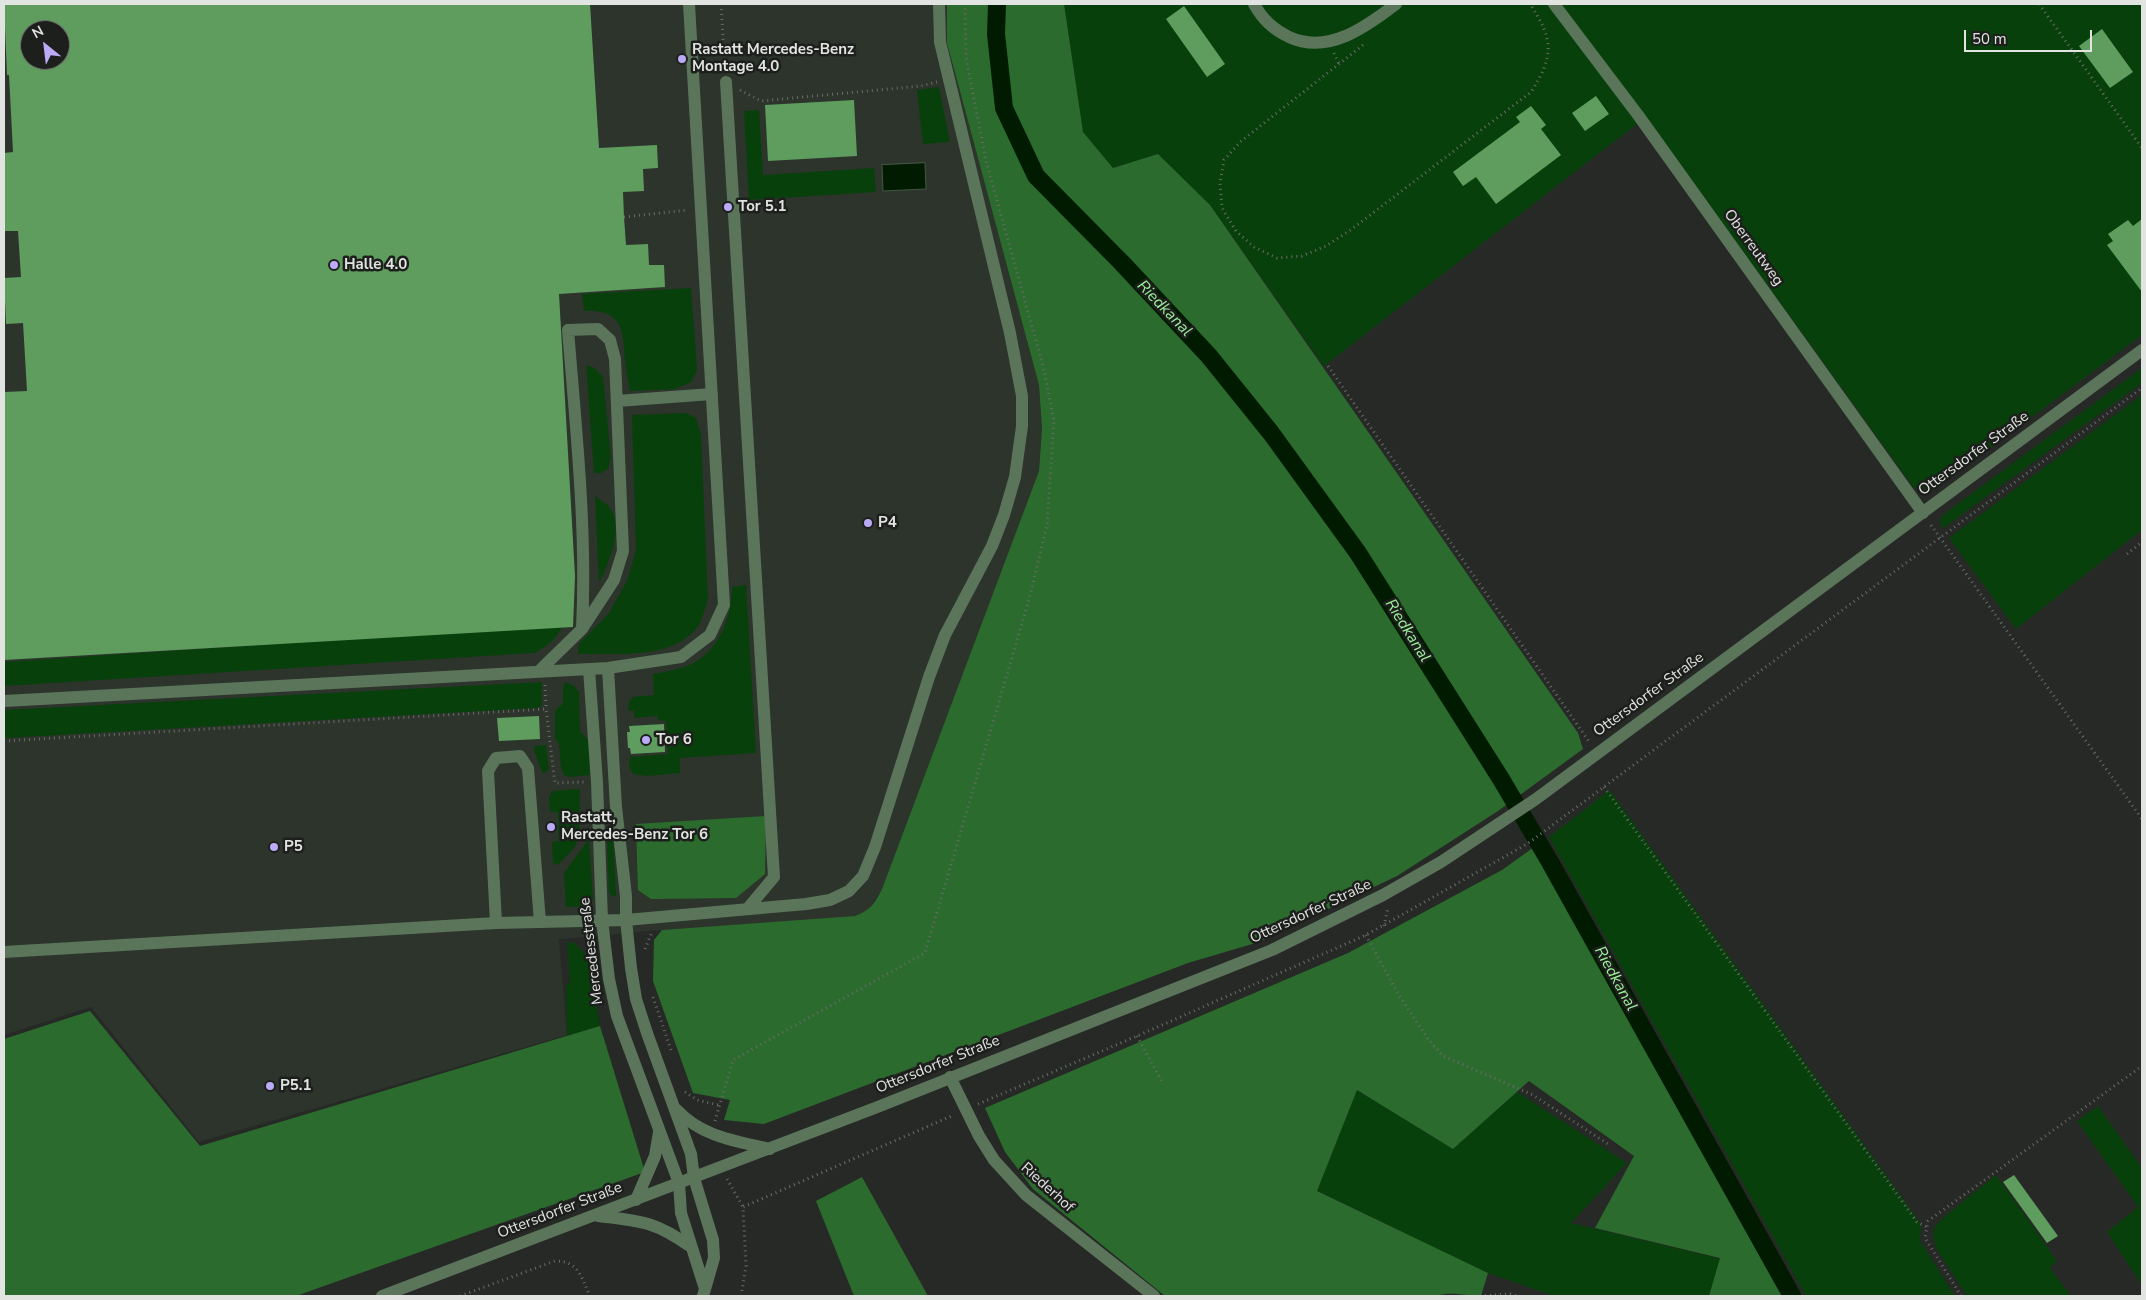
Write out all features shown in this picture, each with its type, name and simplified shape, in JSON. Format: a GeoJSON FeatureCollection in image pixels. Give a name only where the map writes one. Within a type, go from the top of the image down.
{"type":"FeatureCollection","features":[{"type":"Feature","properties":{"kind":"street"},"geometry":{"type":"LineString","coordinates":[[4,701],[608,668],[681,657],[710,635],[724,605],[689,4]]}},
{"type":"Feature","properties":{"kind":"street"},"geometry":{"type":"LineString","coordinates":[[4,952],[496,923],[626,920],[806,904],[830,900],[849,892],[863,876],[875,846],[929,677],[945,635],[992,546],[1012,489],[1022,426],[1022,396],[1010,332],[940,42],[939,4]]}},
{"type":"Feature","properties":{"kind":"street"},"geometry":{"type":"LineString","coordinates":[[1254,4],[1273,30],[1301,42],[1319,43],[1342,38],[1376,19],[1396,4]]}},
{"type":"Feature","properties":{"kind":"street","name":"Oberreutweg"},"geometry":{"type":"LineString","coordinates":[[1554,4],[1638,115],[1923,513]]}},
{"type":"Feature","properties":{"kind":"street"},"geometry":{"type":"LineString","coordinates":[[726,82],[774,877],[748,908]]}},
{"type":"Feature","properties":{"kind":"street"},"geometry":{"type":"LineString","coordinates":[[538,672],[582,629],[614,580],[623,551],[615,359],[610,340],[598,328],[568,330],[584,524],[582,629]]}},
{"type":"Feature","properties":{"kind":"street","name":"Ottersdorfer Straße"},"geometry":{"type":"LineString","coordinates":[[382,1296],[770,1149],[1272,950],[1383,895],[1441,862],[1536,799],[2142,350]]}},
{"type":"Feature","properties":{"kind":"street"},"geometry":{"type":"LineString","coordinates":[[617,402],[712,394]]}},
{"type":"Feature","properties":{"kind":"street"},"geometry":{"type":"LineString","coordinates":[[608,668],[616,807],[626,896],[626,920],[631,968],[636,999],[691,1154],[694,1178],[713,1240],[714,1258],[704,1293]]}},
{"type":"Feature","properties":{"kind":"street","name":"Mercedesstraße"},"geometry":{"type":"LineString","coordinates":[[589,669],[598,782],[602,920],[609,979],[617,1016],[679,1183],[681,1213],[704,1293]]}},
{"type":"Feature","properties":{"kind":"street"},"geometry":{"type":"LineString","coordinates":[[496,923],[488,771],[496,758],[520,756],[528,768],[540,922]]}},
{"type":"Feature","properties":{"kind":"street","name":"Riederhof"},"geometry":{"type":"LineString","coordinates":[[950,1078],[994,1160],[1026,1195],[1154,1296]]}},
{"type":"Feature","properties":{"kind":"street"},"geometry":{"type":"LineString","coordinates":[[674,1106],[697,1127],[712,1135],[770,1149]]}},
{"type":"Feature","properties":{"kind":"street"},"geometry":{"type":"LineString","coordinates":[[636,1200],[655,1156],[660,1130]]}},
{"type":"Feature","properties":{"kind":"street"},"geometry":{"type":"LineString","coordinates":[[596,1216],[644,1222],[659,1226],[691,1247]]}},
{"type":"Feature","properties":{"kind":"path"},"geometry":{"type":"LineString","coordinates":[[721,4],[726,82],[761,101],[921,86],[969,74]]}},
{"type":"Feature","properties":{"kind":"path"},"geometry":{"type":"LineString","coordinates":[[1369,40],[1240,142],[1224,160],[1220,183],[1222,208],[1236,231],[1254,247],[1278,258],[1302,256],[1326,246],[1352,229],[1531,92],[1541,77],[1548,60],[1547,39],[1540,18],[1530,4]]}},
{"type":"Feature","properties":{"kind":"path"},"geometry":{"type":"LineString","coordinates":[[2039,4],[2142,148]]}},
{"type":"Feature","properties":{"kind":"path"},"geometry":{"type":"LineString","coordinates":[[624,216],[701,209]]}},
{"type":"Feature","properties":{"kind":"path"},"geometry":{"type":"LineString","coordinates":[[1328,366],[1597,754]]}},
{"type":"Feature","properties":{"kind":"path"},"geometry":{"type":"LineString","coordinates":[[741,1296],[746,1266],[743,1207],[1366,935],[1527,844],[2142,388]]}},
{"type":"Feature","properties":{"kind":"path"},"geometry":{"type":"LineString","coordinates":[[1923,513],[2142,819]]}},
{"type":"Feature","properties":{"kind":"path"},"geometry":{"type":"LineString","coordinates":[[2127,554],[2142,542]]}},
{"type":"Feature","properties":{"kind":"path"},"geometry":{"type":"LineString","coordinates":[[546,694],[546,709],[555,783],[598,782]]}},
{"type":"Feature","properties":{"kind":"path"},"geometry":{"type":"LineString","coordinates":[[4,741],[546,709]]}},
{"type":"Feature","properties":{"kind":"path"},"geometry":{"type":"LineString","coordinates":[[1604,787],[1917,1222],[1927,1227]]}},
{"type":"Feature","properties":{"kind":"path"},"geometry":{"type":"LineString","coordinates":[[646,956],[644,948],[652,935],[652,917]]}},
{"type":"Feature","properties":{"kind":"path"},"geometry":{"type":"LineString","coordinates":[[1366,935],[1397,992],[1428,1039],[1443,1056],[1533,1095],[1611,1146]]}},
{"type":"Feature","properties":{"kind":"path"},"geometry":{"type":"LineString","coordinates":[[650,991],[672,1055]]}},
{"type":"Feature","properties":{"kind":"path"},"geometry":{"type":"LineString","coordinates":[[1137,1036],[1162,1082]]}},
{"type":"Feature","properties":{"kind":"path"},"geometry":{"type":"LineString","coordinates":[[1961,1296],[1925,1238],[1928,1221],[2142,1066]]}},
{"type":"Feature","properties":{"kind":"path"},"geometry":{"type":"LineString","coordinates":[[682,1083],[685,1092],[697,1100],[718,1105]]}},
{"type":"Feature","properties":{"kind":"path"},"geometry":{"type":"LineString","coordinates":[[460,1296],[554,1261],[566,1261],[579,1270],[590,1296]]}},
{"type":"Feature","properties":{"kind":"path"},"geometry":{"type":"LineString","coordinates":[[1480,1296],[1510,1294],[1517,1296]]}},
{"type":"Feature","properties":{"kind":"shaded area"},"geometry":{"type":"Polygon","coordinates":[[[4,4],[947,4],[947,43],[1039,385],[1042,429],[1039,471],[882,889],[868,911],[842,918],[559,939],[567,1035],[199,1142],[91,1007],[4,1035],[4,4]]]}},
{"type":"Feature","properties":{"kind":"shaded area"},"geometry":{"type":"Polygon","coordinates":[[[925,163],[926,189],[883,191],[882,165],[925,163]]]}},
{"type":"Feature","properties":{"kind":"green space"},"geometry":{"type":"Polygon","coordinates":[[[947,4],[1064,4],[1083,132],[1113,168],[1158,154],[1210,205],[1578,733],[1583,749],[1498,811],[1397,876],[1259,942],[1188,963],[764,1124],[724,1120],[730,1100],[693,1093],[653,981],[654,940],[662,930],[855,916],[872,906],[882,889],[1039,471],[1042,429],[1039,385],[947,43],[947,4]]]}},
{"type":"Feature","properties":{"kind":"green space"},"geometry":{"type":"Polygon","coordinates":[[[1064,4],[2142,4],[2142,335],[1933,491],[1914,488],[1646,117],[1324,366],[1210,205],[1158,154],[1113,168],[1083,132],[1064,4]]]}},
{"type":"Feature","properties":{"kind":"green space"},"geometry":{"type":"Polygon","coordinates":[[[939,87],[950,142],[923,144],[917,90],[939,87]]]}},
{"type":"Feature","properties":{"kind":"green space"},"geometry":{"type":"Polygon","coordinates":[[[759,110],[763,175],[874,168],[876,192],[749,200],[744,111],[759,110]]]}},
{"type":"Feature","properties":{"kind":"green space"},"geometry":{"type":"Polygon","coordinates":[[[691,288],[697,370],[691,382],[675,389],[630,391],[623,339],[618,323],[606,313],[584,311],[582,294],[691,288]]]}},
{"type":"Feature","properties":{"kind":"green space"},"geometry":{"type":"Polygon","coordinates":[[[586,365],[595,368],[603,377],[611,458],[608,469],[601,473],[594,473],[586,365]]]}},
{"type":"Feature","properties":{"kind":"green space"},"geometry":{"type":"Polygon","coordinates":[[[2142,368],[2142,383],[1942,529],[1940,519],[1948,511],[2142,368]]]}},
{"type":"Feature","properties":{"kind":"green space"},"geometry":{"type":"Polygon","coordinates":[[[2142,395],[2142,530],[2016,629],[1949,538],[2142,395]]]}},
{"type":"Feature","properties":{"kind":"green space"},"geometry":{"type":"Polygon","coordinates":[[[686,413],[696,418],[701,435],[708,599],[699,625],[688,637],[675,645],[660,650],[627,654],[578,654],[579,644],[609,613],[628,579],[636,549],[632,415],[686,413]]]}},
{"type":"Feature","properties":{"kind":"green space"},"geometry":{"type":"Polygon","coordinates":[[[595,496],[610,508],[616,526],[614,546],[599,583],[595,496]]]}},
{"type":"Feature","properties":{"kind":"green space"},"geometry":{"type":"Polygon","coordinates":[[[746,585],[756,753],[680,758],[680,773],[648,776],[633,774],[629,767],[630,757],[668,754],[666,721],[658,720],[657,716],[634,718],[634,711],[628,710],[629,702],[633,697],[654,695],[653,674],[687,666],[707,653],[715,644],[726,622],[732,587],[746,585]]]}},
{"type":"Feature","properties":{"kind":"green space"},"geometry":{"type":"Polygon","coordinates":[[[563,625],[551,642],[534,653],[4,686],[4,662],[563,625]]]}},
{"type":"Feature","properties":{"kind":"green space"},"geometry":{"type":"Polygon","coordinates":[[[542,682],[542,705],[537,708],[4,738],[4,710],[542,682]]]}},
{"type":"Feature","properties":{"kind":"green space"},"geometry":{"type":"Polygon","coordinates":[[[565,682],[574,686],[579,692],[580,731],[588,740],[590,775],[570,777],[564,775],[561,767],[559,744],[555,738],[555,711],[563,703],[565,682]]]}},
{"type":"Feature","properties":{"kind":"green space"},"geometry":{"type":"Polygon","coordinates":[[[546,745],[549,769],[543,774],[534,750],[535,746],[546,745]]]}},
{"type":"Feature","properties":{"kind":"green space"},"geometry":{"type":"Polygon","coordinates":[[[580,789],[579,835],[575,847],[558,865],[553,863],[552,842],[559,841],[558,812],[550,812],[549,798],[552,791],[580,789]]]}},
{"type":"Feature","properties":{"kind":"green space"},"geometry":{"type":"Polygon","coordinates":[[[1610,790],[1921,1224],[1920,1241],[1955,1296],[1806,1296],[1549,837],[1610,790]]]}},
{"type":"Feature","properties":{"kind":"green space"},"geometry":{"type":"Polygon","coordinates":[[[766,816],[765,874],[736,898],[651,899],[638,890],[636,824],[766,816]]]}},
{"type":"Feature","properties":{"kind":"green space"},"geometry":{"type":"Polygon","coordinates":[[[609,835],[613,838],[616,896],[613,897],[609,892],[607,839],[609,835]]]}},
{"type":"Feature","properties":{"kind":"green space"},"geometry":{"type":"Polygon","coordinates":[[[589,839],[593,899],[587,906],[566,907],[564,873],[589,839]]]}},
{"type":"Feature","properties":{"kind":"green space"},"geometry":{"type":"Polygon","coordinates":[[[1534,847],[1784,1296],[1709,1296],[1720,1258],[1595,1228],[1634,1156],[1529,1081],[1453,1149],[1357,1090],[1317,1191],[1488,1273],[1481,1296],[1453,1294],[1435,1296],[1165,1296],[1033,1189],[1005,1152],[985,1108],[1348,953],[1502,870],[1534,847]]]}},
{"type":"Feature","properties":{"kind":"green space"},"geometry":{"type":"Polygon","coordinates":[[[567,942],[575,943],[586,955],[590,965],[600,1026],[567,1036],[566,984],[570,983],[567,942]]]}},
{"type":"Feature","properties":{"kind":"green space"},"geometry":{"type":"Polygon","coordinates":[[[90,1011],[200,1146],[600,1026],[645,1172],[296,1296],[4,1296],[4,1039],[90,1011]]]}},
{"type":"Feature","properties":{"kind":"green space"},"geometry":{"type":"Polygon","coordinates":[[[1357,1090],[1453,1149],[1517,1092],[1627,1163],[1571,1223],[1721,1259],[1709,1296],[1554,1296],[1488,1273],[1317,1191],[1357,1090]]]}},
{"type":"Feature","properties":{"kind":"green space"},"geometry":{"type":"Polygon","coordinates":[[[2098,1106],[2142,1168],[2142,1285],[2107,1232],[2138,1207],[2077,1121],[2098,1106]]]}},
{"type":"Feature","properties":{"kind":"green space"},"geometry":{"type":"Polygon","coordinates":[[[1996,1175],[2057,1261],[2050,1268],[2071,1296],[1967,1296],[1936,1248],[1933,1234],[1935,1226],[1996,1175]]]}},
{"type":"Feature","properties":{"kind":"green space"},"geometry":{"type":"Polygon","coordinates":[[[862,1177],[928,1296],[854,1296],[816,1201],[862,1177]]]}},
{"type":"Feature","properties":{"kind":"building","name":"Halle 4.0"},"geometry":{"type":"Polygon","coordinates":[[[4,4],[590,4],[599,148],[657,145],[658,168],[643,169],[644,191],[623,192],[624,217],[626,245],[648,244],[649,265],[664,265],[665,287],[559,294],[575,576],[573,627],[4,660],[4,392],[27,391],[23,323],[6,324],[4,278],[21,277],[18,231],[4,231],[4,153],[13,152],[9,75],[7,75],[4,4]]]}},
{"type":"Feature","properties":{"kind":"building"},"geometry":{"type":"Polygon","coordinates":[[[1184,6],[1225,64],[1207,77],[1166,19],[1184,6]]]}},
{"type":"Feature","properties":{"kind":"building"},"geometry":{"type":"Polygon","coordinates":[[[2102,29],[2133,72],[2110,88],[2079,46],[2102,29]]]}},
{"type":"Feature","properties":{"kind":"building"},"geometry":{"type":"Polygon","coordinates":[[[1596,96],[1609,114],[1585,131],[1572,113],[1596,96]]]}},
{"type":"Feature","properties":{"kind":"building"},"geometry":{"type":"Polygon","coordinates":[[[854,100],[857,156],[768,161],[765,105],[854,100]]]}},
{"type":"Feature","properties":{"kind":"building"},"geometry":{"type":"Polygon","coordinates":[[[1531,106],[1546,125],[1541,129],[1561,155],[1496,204],[1476,177],[1463,186],[1453,172],[1520,122],[1516,117],[1531,106]]]}},
{"type":"Feature","properties":{"kind":"building"},"geometry":{"type":"Polygon","coordinates":[[[2142,219],[2142,292],[2107,245],[2113,241],[2108,234],[2128,220],[2133,226],[2142,219]]]}},
{"type":"Feature","properties":{"kind":"building"},"geometry":{"type":"Polygon","coordinates":[[[539,716],[540,739],[499,741],[497,718],[539,716]]]}},
{"type":"Feature","properties":{"kind":"building","name":"Tor 6"},"geometry":{"type":"Polygon","coordinates":[[[664,724],[665,752],[631,754],[630,748],[628,748],[627,732],[630,732],[629,726],[664,724]]]}},
{"type":"Feature","properties":{"kind":"building"},"geometry":{"type":"Polygon","coordinates":[[[2014,1175],[2058,1236],[2047,1243],[2003,1182],[2014,1175]]]}},
{"type":"Feature","properties":{"kind":"waterway","name":"Riedkanal"},"geometry":{"type":"LineString","coordinates":[[997,4],[996,34],[1004,108],[1036,176],[1122,263],[1209,356],[1271,433],[1358,553],[1501,779],[1550,862],[1792,1296]]}},
{"type":"Feature","properties":{"kind":"place","name":"Rastatt Mercedes-Benz Montage 4.0"},"geometry":{"type":"Point","coordinates":[682,59]}},
{"type":"Feature","properties":{"kind":"place","name":"Tor 5.1"},"geometry":{"type":"Point","coordinates":[728,207]}},
{"type":"Feature","properties":{"kind":"place","name":"Halle 4.0"},"geometry":{"type":"Point","coordinates":[334,265]}},
{"type":"Feature","properties":{"kind":"place","name":"P4"},"geometry":{"type":"Point","coordinates":[868,523]}},
{"type":"Feature","properties":{"kind":"place","name":"Tor 6"},"geometry":{"type":"Point","coordinates":[646,740]}},
{"type":"Feature","properties":{"kind":"place","name":"Rastatt, Mercedes-Benz Tor 6"},"geometry":{"type":"Point","coordinates":[551,827]}},
{"type":"Feature","properties":{"kind":"place","name":"P5"},"geometry":{"type":"Point","coordinates":[274,847]}},
{"type":"Feature","properties":{"kind":"place","name":"P5.1"},"geometry":{"type":"Point","coordinates":[270,1086]}}]}
